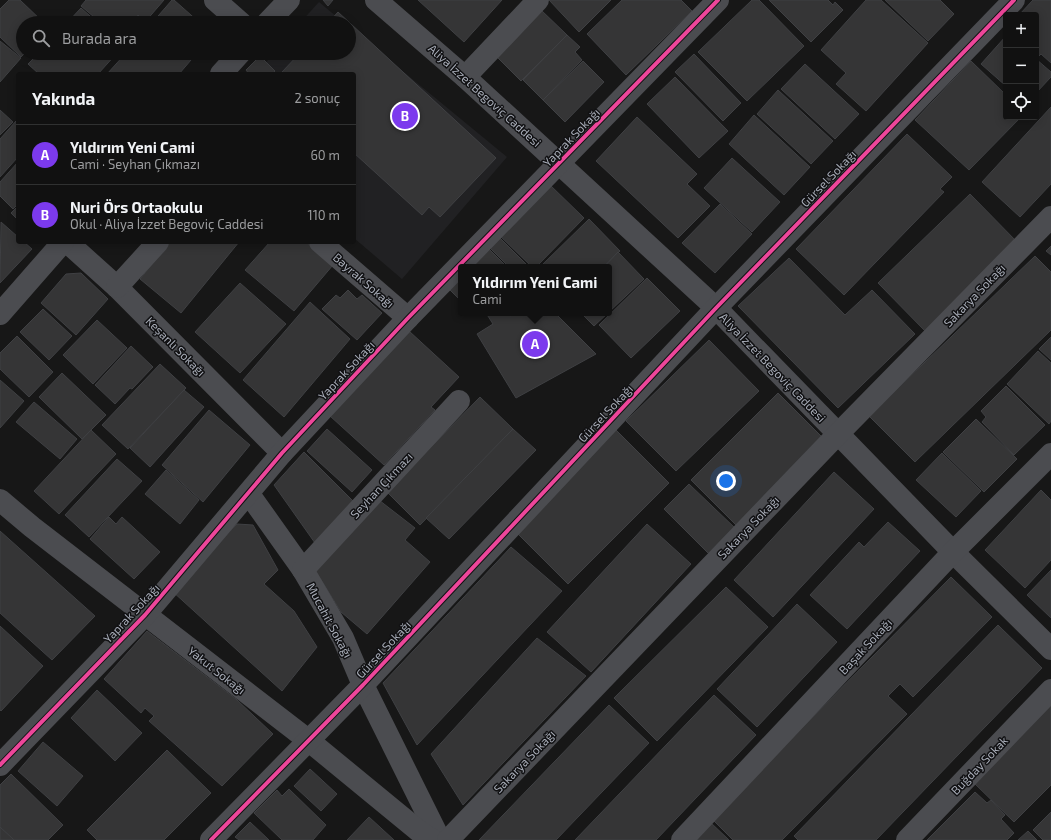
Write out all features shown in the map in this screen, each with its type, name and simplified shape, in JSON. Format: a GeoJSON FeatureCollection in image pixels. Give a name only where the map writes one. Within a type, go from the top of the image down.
{"type":"FeatureCollection","features":[{"type":"Feature","properties":{"kind":"street"},"geometry":{"type":"LineString","coordinates":[[215,0],[233,16]]}},
{"type":"Feature","properties":{"kind":"street"},"geometry":{"type":"LineString","coordinates":[[274,16],[289,0]]}},
{"type":"Feature","properties":{"kind":"street","name":"Aliya İzzet Begoviç Caddesi"},"geometry":{"type":"LineString","coordinates":[[376,0],[465,77],[560,163],[716,308],[953,552],[1051,649]]}},
{"type":"Feature","properties":{"kind":"street"},"geometry":{"type":"LineString","coordinates":[[465,77],[538,0]]}},
{"type":"Feature","properties":{"kind":"street","name":"Yaprak Sokağı"},"geometry":{"type":"LineString","coordinates":[[461,264],[718,0]]}},
{"type":"Feature","properties":{"kind":"street","name":"Gürsel Sokağı"},"geometry":{"type":"LineString","coordinates":[[211,840],[363,685],[716,308],[1014,0]]}},
{"type":"Feature","properties":{"kind":"street"},"geometry":{"type":"LineString","coordinates":[[223,72],[234,60]]}},
{"type":"Feature","properties":{"kind":"street","name":"Sakarya Sokağı"},"geometry":{"type":"LineString","coordinates":[[448,840],[838,434],[1051,217]]}},
{"type":"Feature","properties":{"kind":"street"},"geometry":{"type":"LineString","coordinates":[[0,314],[61,244]]}},
{"type":"Feature","properties":{"kind":"street","name":"Keşanlı Sokağı"},"geometry":{"type":"LineString","coordinates":[[69,244],[117,287],[282,453]]}},
{"type":"Feature","properties":{"kind":"street"},"geometry":{"type":"LineString","coordinates":[[117,287],[156,244]]}},
{"type":"Feature","properties":{"kind":"street","name":"Bayrak Sokağı"},"geometry":{"type":"LineString","coordinates":[[322,244],[408,318]]}},
{"type":"Feature","properties":{"kind":"street","name":"Yaprak Sokağı"},"geometry":{"type":"LineString","coordinates":[[4,753],[145,615],[249,494],[282,453],[408,318],[458,267]]}},
{"type":"Feature","properties":{"kind":"street","name":"Seyhan Çıkmazı"},"geometry":{"type":"LineString","coordinates":[[303,570],[459,401]]}},
{"type":"Feature","properties":{"kind":"street","name":"Başak Sokağı"},"geometry":{"type":"LineString","coordinates":[[682,840],[953,552],[1051,454]]}},
{"type":"Feature","properties":{"kind":"street","name":"Mucahit Sokağı"},"geometry":{"type":"LineString","coordinates":[[249,494],[303,570],[343,638],[363,685],[440,840]]}},
{"type":"Feature","properties":{"kind":"street","name":"Yakut Sokağı"},"geometry":{"type":"LineString","coordinates":[[0,500],[145,615],[308,740],[414,828],[433,840]]}},
{"type":"Feature","properties":{"kind":"street","name":"Buğday Sokak"},"geometry":{"type":"LineString","coordinates":[[907,840],[1051,690]]}},
{"type":"Feature","properties":{"kind":"shaded area"},"geometry":{"type":"Polygon","coordinates":[[[319,2],[336,16],[306,16],[319,2]]]}},
{"type":"Feature","properties":{"kind":"shaded area"},"geometry":{"type":"Polygon","coordinates":[[[356,33],[507,157],[402,279],[356,240],[356,72],[258,72],[268,60],[356,60],[356,33]]]}},
{"type":"Feature","properties":{"kind":"building"},"geometry":{"type":"Polygon","coordinates":[[[9,0],[20,0],[37,16],[16,16],[16,52],[0,37],[0,9],[9,0]]]}},
{"type":"Feature","properties":{"kind":"building"},"geometry":{"type":"Polygon","coordinates":[[[86,0],[164,0],[150,16],[93,16],[81,6],[86,0]]]}},
{"type":"Feature","properties":{"kind":"building"},"geometry":{"type":"Polygon","coordinates":[[[172,0],[174,0],[192,16],[158,16],[172,0]]]}},
{"type":"Feature","properties":{"kind":"building"},"geometry":{"type":"Polygon","coordinates":[[[323,0],[333,0],[328,6],[323,0]]]}},
{"type":"Feature","properties":{"kind":"building"},"geometry":{"type":"Polygon","coordinates":[[[418,0],[502,0],[464,42],[418,0]]]}},
{"type":"Feature","properties":{"kind":"building"},"geometry":{"type":"Polygon","coordinates":[[[549,0],[611,0],[579,32],[549,0]]]}},
{"type":"Feature","properties":{"kind":"building"},"geometry":{"type":"Polygon","coordinates":[[[622,0],[681,0],[692,11],[626,75],[587,34],[622,0]]]}},
{"type":"Feature","properties":{"kind":"building"},"geometry":{"type":"Polygon","coordinates":[[[752,0],[759,0],[804,46],[747,101],[698,52],[752,0]]]}},
{"type":"Feature","properties":{"kind":"building"},"geometry":{"type":"Polygon","coordinates":[[[769,0],[828,0],[833,5],[835,2],[843,10],[811,42],[769,0]]]}},
{"type":"Feature","properties":{"kind":"building"},"geometry":{"type":"Polygon","coordinates":[[[866,0],[881,0],[928,43],[866,111],[836,84],[846,73],[821,50],[866,0]]]}},
{"type":"Feature","properties":{"kind":"building"},"geometry":{"type":"Polygon","coordinates":[[[885,0],[940,0],[954,14],[928,41],[885,0]]]}},
{"type":"Feature","properties":{"kind":"building"},"geometry":{"type":"Polygon","coordinates":[[[1033,0],[1051,0],[1051,63],[1041,54],[1039,56],[1039,12],[1022,12],[1033,0]]]}},
{"type":"Feature","properties":{"kind":"building"},"geometry":{"type":"Polygon","coordinates":[[[81,8],[90,16],[74,16],[81,8]]]}},
{"type":"Feature","properties":{"kind":"building"},"geometry":{"type":"Polygon","coordinates":[[[540,9],[567,35],[521,81],[495,55],[540,9]]]}},
{"type":"Feature","properties":{"kind":"building"},"geometry":{"type":"Polygon","coordinates":[[[338,12],[342,16],[334,16],[338,12]]]}},
{"type":"Feature","properties":{"kind":"building"},"geometry":{"type":"Polygon","coordinates":[[[356,29],[496,158],[440,217],[429,207],[422,215],[356,155],[356,72],[282,72],[293,60],[356,60],[356,29]]]}},
{"type":"Feature","properties":{"kind":"building"},"geometry":{"type":"Polygon","coordinates":[[[567,35],[580,47],[575,52],[582,60],[543,100],[523,80],[567,35]]]}},
{"type":"Feature","properties":{"kind":"building"},"geometry":{"type":"Polygon","coordinates":[[[1003,39],[1003,83],[981,64],[1003,39]]]}},
{"type":"Feature","properties":{"kind":"building"},"geometry":{"type":"Polygon","coordinates":[[[0,41],[16,54],[16,60],[19,60],[0,82],[0,41]]]}},
{"type":"Feature","properties":{"kind":"building"},"geometry":{"type":"Polygon","coordinates":[[[694,54],[741,103],[723,121],[675,72],[694,54]]]}},
{"type":"Feature","properties":{"kind":"building"},"geometry":{"type":"Polygon","coordinates":[[[32,60],[111,60],[100,72],[37,72],[28,64],[32,60]]]}},
{"type":"Feature","properties":{"kind":"building"},"geometry":{"type":"Polygon","coordinates":[[[120,60],[191,60],[181,72],[109,72],[120,60]]]}},
{"type":"Feature","properties":{"kind":"building"},"geometry":{"type":"Polygon","coordinates":[[[256,60],[264,60],[275,71],[248,72],[246,70],[256,60]]]}},
{"type":"Feature","properties":{"kind":"building"},"geometry":{"type":"Polygon","coordinates":[[[583,61],[604,82],[565,122],[543,100],[583,61]]]}},
{"type":"Feature","properties":{"kind":"building"},"geometry":{"type":"Polygon","coordinates":[[[971,61],[1003,92],[1003,120],[1018,120],[969,170],[915,120],[971,61]]]}},
{"type":"Feature","properties":{"kind":"building"},"geometry":{"type":"Polygon","coordinates":[[[1039,62],[1051,72],[1051,77],[1039,90],[1039,62]]]}},
{"type":"Feature","properties":{"kind":"building"},"geometry":{"type":"Polygon","coordinates":[[[805,64],[859,114],[835,139],[781,89],[805,64]]]}},
{"type":"Feature","properties":{"kind":"building"},"geometry":{"type":"Polygon","coordinates":[[[675,77],[728,131],[699,158],[647,104],[675,77]]]}},
{"type":"Feature","properties":{"kind":"building"},"geometry":{"type":"Polygon","coordinates":[[[778,90],[833,141],[811,164],[757,114],[778,90]]]}},
{"type":"Feature","properties":{"kind":"building"},"geometry":{"type":"Polygon","coordinates":[[[1051,107],[1051,184],[1020,217],[982,182],[1051,107]]]}},
{"type":"Feature","properties":{"kind":"building"},"geometry":{"type":"Polygon","coordinates":[[[0,110],[13,122],[0,135],[0,110]]]}},
{"type":"Feature","properties":{"kind":"building"},"geometry":{"type":"Polygon","coordinates":[[[754,115],[810,167],[784,195],[729,144],[754,115]]]}},
{"type":"Feature","properties":{"kind":"building"},"geometry":{"type":"Polygon","coordinates":[[[637,117],[697,174],[687,184],[710,206],[678,238],[596,161],[637,117]]]}},
{"type":"Feature","properties":{"kind":"building"},"geometry":{"type":"Polygon","coordinates":[[[16,121],[16,159],[0,177],[0,139],[16,121]]]}},
{"type":"Feature","properties":{"kind":"building"},"geometry":{"type":"Polygon","coordinates":[[[907,134],[952,177],[940,189],[944,192],[844,295],[796,249],[907,134]]]}},
{"type":"Feature","properties":{"kind":"building"},"geometry":{"type":"Polygon","coordinates":[[[732,158],[780,202],[752,232],[704,188],[732,158]]]}},
{"type":"Feature","properties":{"kind":"building"},"geometry":{"type":"Polygon","coordinates":[[[16,164],[16,206],[13,209],[0,196],[0,182],[16,164]]]}},
{"type":"Feature","properties":{"kind":"building"},"geometry":{"type":"Polygon","coordinates":[[[548,183],[584,218],[539,264],[529,264],[498,234],[548,183]]]}},
{"type":"Feature","properties":{"kind":"building"},"geometry":{"type":"Polygon","coordinates":[[[970,194],[1020,245],[928,334],[878,283],[970,194]]]}},
{"type":"Feature","properties":{"kind":"building"},"geometry":{"type":"Polygon","coordinates":[[[720,204],[752,234],[715,273],[682,243],[720,204]]]}},
{"type":"Feature","properties":{"kind":"building"},"geometry":{"type":"Polygon","coordinates":[[[16,208],[16,218],[11,213],[16,208]]]}},
{"type":"Feature","properties":{"kind":"building"},"geometry":{"type":"Polygon","coordinates":[[[589,219],[620,251],[606,264],[543,264],[589,219]]]}},
{"type":"Feature","properties":{"kind":"building"},"geometry":{"type":"Polygon","coordinates":[[[1,222],[16,235],[16,244],[26,244],[32,249],[0,283],[1,222]]]}},
{"type":"Feature","properties":{"kind":"building"},"geometry":{"type":"Polygon","coordinates":[[[497,235],[526,264],[506,264],[487,245],[497,235]]]}},
{"type":"Feature","properties":{"kind":"building"},"geometry":{"type":"Polygon","coordinates":[[[168,244],[237,244],[181,313],[140,279],[168,244]]]}},
{"type":"Feature","properties":{"kind":"building"},"geometry":{"type":"Polygon","coordinates":[[[268,244],[308,244],[333,265],[294,311],[245,270],[268,244]]]}},
{"type":"Feature","properties":{"kind":"building"},"geometry":{"type":"Polygon","coordinates":[[[486,246],[504,264],[468,264],[486,246]]]}},
{"type":"Feature","properties":{"kind":"building"},"geometry":{"type":"Polygon","coordinates":[[[1051,246],[1051,255],[1046,251],[1051,246]]]}},
{"type":"Feature","properties":{"kind":"building"},"geometry":{"type":"Polygon","coordinates":[[[618,252],[644,279],[612,309],[612,264],[607,264],[618,252]]]}},
{"type":"Feature","properties":{"kind":"building"},"geometry":{"type":"Polygon","coordinates":[[[1035,256],[1051,272],[1051,330],[915,462],[869,416],[1035,256]]]}},
{"type":"Feature","properties":{"kind":"building"},"geometry":{"type":"Polygon","coordinates":[[[789,258],[845,315],[872,290],[915,334],[838,408],[738,306],[789,258]]]}},
{"type":"Feature","properties":{"kind":"building"},"geometry":{"type":"Polygon","coordinates":[[[81,273],[108,299],[76,335],[41,303],[66,274],[81,273]]]}},
{"type":"Feature","properties":{"kind":"building"},"geometry":{"type":"Polygon","coordinates":[[[458,274],[458,298],[446,286],[458,274]]]}},
{"type":"Feature","properties":{"kind":"building"},"geometry":{"type":"Polygon","coordinates":[[[647,278],[680,311],[631,358],[599,325],[608,316],[612,316],[612,312],[647,278]]]}},
{"type":"Feature","properties":{"kind":"building"},"geometry":{"type":"Polygon","coordinates":[[[240,283],[286,324],[240,373],[195,332],[240,283]]]}},
{"type":"Feature","properties":{"kind":"building"},"geometry":{"type":"Polygon","coordinates":[[[348,290],[357,299],[362,295],[382,313],[357,340],[322,309],[336,295],[340,298],[348,290]]]}},
{"type":"Feature","properties":{"kind":"building"},"geometry":{"type":"Polygon","coordinates":[[[310,302],[350,339],[284,417],[243,380],[310,302]]]}},
{"type":"Feature","properties":{"kind":"building"},"geometry":{"type":"Polygon","coordinates":[[[43,309],[72,336],[49,360],[20,332],[43,309]]]}},
{"type":"Feature","properties":{"kind":"building"},"geometry":{"type":"Polygon","coordinates":[[[488,316],[558,316],[596,354],[516,398],[477,334],[493,324],[488,316]]]}},
{"type":"Feature","properties":{"kind":"building"},"geometry":{"type":"Polygon","coordinates":[[[584,316],[605,316],[594,326],[584,316]]]}},
{"type":"Feature","properties":{"kind":"building"},"geometry":{"type":"Polygon","coordinates":[[[97,320],[127,348],[93,384],[63,355],[97,320]]]}},
{"type":"Feature","properties":{"kind":"building"},"geometry":{"type":"Polygon","coordinates":[[[409,331],[459,377],[431,407],[435,410],[384,465],[330,416],[409,331]]]}},
{"type":"Feature","properties":{"kind":"building"},"geometry":{"type":"Polygon","coordinates":[[[17,336],[53,372],[29,397],[0,369],[0,353],[17,336]]]}},
{"type":"Feature","properties":{"kind":"building"},"geometry":{"type":"Polygon","coordinates":[[[1051,337],[1051,360],[1039,349],[1051,337]]]}},
{"type":"Feature","properties":{"kind":"building"},"geometry":{"type":"Polygon","coordinates":[[[709,340],[759,391],[676,471],[626,421],[709,340]]]}},
{"type":"Feature","properties":{"kind":"building"},"geometry":{"type":"Polygon","coordinates":[[[131,346],[153,367],[115,404],[95,385],[131,346]]]}},
{"type":"Feature","properties":{"kind":"building"},"geometry":{"type":"Polygon","coordinates":[[[1038,351],[1051,363],[1051,421],[1049,424],[1007,384],[1038,351]]]}},
{"type":"Feature","properties":{"kind":"building"},"geometry":{"type":"Polygon","coordinates":[[[160,364],[186,388],[128,449],[102,425],[160,364]]]}},
{"type":"Feature","properties":{"kind":"building"},"geometry":{"type":"Polygon","coordinates":[[[62,373],[106,415],[82,439],[39,397],[62,373]]]}},
{"type":"Feature","properties":{"kind":"building"},"geometry":{"type":"Polygon","coordinates":[[[0,380],[24,401],[0,428],[0,380]]]}},
{"type":"Feature","properties":{"kind":"building"},"geometry":{"type":"Polygon","coordinates":[[[1006,386],[1045,425],[1014,455],[982,422],[986,417],[981,411],[1006,386]]]}},
{"type":"Feature","properties":{"kind":"building"},"geometry":{"type":"Polygon","coordinates":[[[184,390],[204,407],[150,467],[130,448],[184,390]]]}},
{"type":"Feature","properties":{"kind":"building"},"geometry":{"type":"Polygon","coordinates":[[[778,393],[825,440],[738,527],[691,480],[778,393]]]}},
{"type":"Feature","properties":{"kind":"building"},"geometry":{"type":"Polygon","coordinates":[[[480,397],[513,429],[420,525],[387,492],[480,397]]]}},
{"type":"Feature","properties":{"kind":"building"},"geometry":{"type":"Polygon","coordinates":[[[34,402],[77,439],[60,459],[16,422],[34,402]]]}},
{"type":"Feature","properties":{"kind":"building"},"geometry":{"type":"Polygon","coordinates":[[[209,410],[250,445],[203,502],[162,465],[209,410]]]}},
{"type":"Feature","properties":{"kind":"building"},"geometry":{"type":"Polygon","coordinates":[[[976,419],[1017,459],[984,492],[943,452],[976,419]]]}},
{"type":"Feature","properties":{"kind":"building"},"geometry":{"type":"Polygon","coordinates":[[[327,429],[372,470],[352,492],[307,451],[327,429]]]}},
{"type":"Feature","properties":{"kind":"building"},"geometry":{"type":"Polygon","coordinates":[[[513,429],[536,450],[449,539],[426,518],[513,429]]]}},
{"type":"Feature","properties":{"kind":"building"},"geometry":{"type":"Polygon","coordinates":[[[615,429],[669,483],[568,584],[513,529],[615,429]]]}},
{"type":"Feature","properties":{"kind":"building"},"geometry":{"type":"Polygon","coordinates":[[[91,430],[116,454],[59,514],[34,491],[91,430]]]}},
{"type":"Feature","properties":{"kind":"building"},"geometry":{"type":"Polygon","coordinates":[[[304,452],[354,502],[315,543],[274,485],[304,452]]]}},
{"type":"Feature","properties":{"kind":"building"},"geometry":{"type":"Polygon","coordinates":[[[942,453],[981,491],[956,517],[916,480],[942,453]]]}},
{"type":"Feature","properties":{"kind":"building"},"geometry":{"type":"Polygon","coordinates":[[[117,459],[142,481],[89,537],[65,515],[117,459]]]}},
{"type":"Feature","properties":{"kind":"building"},"geometry":{"type":"Polygon","coordinates":[[[166,470],[199,500],[180,524],[145,494],[166,470]]]}},
{"type":"Feature","properties":{"kind":"building"},"geometry":{"type":"Polygon","coordinates":[[[834,472],[874,509],[773,617],[734,580],[834,472]]]}},
{"type":"Feature","properties":{"kind":"building"},"geometry":{"type":"Polygon","coordinates":[[[689,484],[735,528],[709,554],[664,509],[689,484]]]}},
{"type":"Feature","properties":{"kind":"building"},"geometry":{"type":"Polygon","coordinates":[[[1041,490],[1051,500],[1051,560],[1025,588],[985,550],[1041,490]]]}},
{"type":"Feature","properties":{"kind":"building"},"geometry":{"type":"Polygon","coordinates":[[[375,497],[415,528],[405,540],[430,562],[367,634],[341,612],[315,570],[375,497]]]}},
{"type":"Feature","properties":{"kind":"building"},"geometry":{"type":"Polygon","coordinates":[[[109,517],[116,524],[122,517],[160,552],[134,579],[90,539],[109,517]]]}},
{"type":"Feature","properties":{"kind":"building"},"geometry":{"type":"Polygon","coordinates":[[[888,522],[920,551],[847,629],[810,595],[859,542],[864,547],[888,522]]]}},
{"type":"Feature","properties":{"kind":"building"},"geometry":{"type":"Polygon","coordinates":[[[237,524],[253,525],[278,570],[264,584],[294,611],[317,647],[282,691],[172,591],[237,524]]]}},
{"type":"Feature","properties":{"kind":"building"},"geometry":{"type":"Polygon","coordinates":[[[647,524],[691,564],[591,672],[547,632],[647,524]]]}},
{"type":"Feature","properties":{"kind":"building"},"geometry":{"type":"Polygon","coordinates":[[[0,531],[95,616],[52,660],[0,613],[0,531]]]}},
{"type":"Feature","properties":{"kind":"building"},"geometry":{"type":"Polygon","coordinates":[[[511,547],[562,591],[417,745],[383,683],[511,547]]]}},
{"type":"Feature","properties":{"kind":"building"},"geometry":{"type":"Polygon","coordinates":[[[1051,570],[1051,618],[1027,595],[1051,570]]]}},
{"type":"Feature","properties":{"kind":"building"},"geometry":{"type":"Polygon","coordinates":[[[951,577],[992,617],[913,697],[900,684],[888,696],[907,714],[782,840],[733,840],[712,819],[951,577]]]}},
{"type":"Feature","properties":{"kind":"building"},"geometry":{"type":"Polygon","coordinates":[[[726,587],[768,627],[657,741],[614,698],[726,587]]]}},
{"type":"Feature","properties":{"kind":"building"},"geometry":{"type":"Polygon","coordinates":[[[797,604],[837,642],[757,727],[717,689],[797,604]]]}},
{"type":"Feature","properties":{"kind":"building"},"geometry":{"type":"Polygon","coordinates":[[[998,625],[1042,668],[876,840],[798,840],[794,836],[998,625]]]}},
{"type":"Feature","properties":{"kind":"building"},"geometry":{"type":"Polygon","coordinates":[[[0,626],[43,666],[1,711],[0,710],[0,626]]]}},
{"type":"Feature","properties":{"kind":"building"},"geometry":{"type":"Polygon","coordinates":[[[147,631],[236,699],[273,734],[222,786],[149,721],[154,716],[145,708],[141,713],[104,679],[147,631]]]}},
{"type":"Feature","properties":{"kind":"building"},"geometry":{"type":"Polygon","coordinates":[[[537,638],[586,676],[463,805],[431,754],[537,638]]]}},
{"type":"Feature","properties":{"kind":"building"},"geometry":{"type":"Polygon","coordinates":[[[97,690],[142,733],[115,761],[71,718],[97,690]]]}},
{"type":"Feature","properties":{"kind":"building"},"geometry":{"type":"Polygon","coordinates":[[[714,695],[756,735],[656,840],[575,840],[714,695]]]}},
{"type":"Feature","properties":{"kind":"building"},"geometry":{"type":"Polygon","coordinates":[[[1051,704],[1051,785],[1014,822],[973,782],[1051,704]]]}},
{"type":"Feature","properties":{"kind":"building"},"geometry":{"type":"Polygon","coordinates":[[[609,705],[649,743],[556,840],[479,840],[609,705]]]}},
{"type":"Feature","properties":{"kind":"building"},"geometry":{"type":"Polygon","coordinates":[[[43,742],[83,776],[57,806],[18,771],[43,742]]]}},
{"type":"Feature","properties":{"kind":"building"},"geometry":{"type":"Polygon","coordinates":[[[167,750],[211,793],[164,840],[97,840],[87,830],[167,750]]]}},
{"type":"Feature","properties":{"kind":"building"},"geometry":{"type":"Polygon","coordinates":[[[310,769],[337,794],[321,811],[294,786],[310,769]]]}},
{"type":"Feature","properties":{"kind":"building"},"geometry":{"type":"Polygon","coordinates":[[[11,774],[63,825],[48,840],[14,840],[0,827],[0,785],[11,774]]]}},
{"type":"Feature","properties":{"kind":"building"},"geometry":{"type":"Polygon","coordinates":[[[289,789],[326,825],[313,840],[282,840],[254,813],[277,790],[282,796],[289,789]]]}},
{"type":"Feature","properties":{"kind":"building"},"geometry":{"type":"Polygon","coordinates":[[[975,792],[987,803],[991,800],[1005,815],[1001,819],[1014,833],[1007,840],[927,840],[975,792]]]}},
{"type":"Feature","properties":{"kind":"building"},"geometry":{"type":"Polygon","coordinates":[[[1051,812],[1051,840],[1043,840],[1033,830],[1051,812]]]}},
{"type":"Feature","properties":{"kind":"building"},"geometry":{"type":"Polygon","coordinates":[[[369,817],[394,840],[347,840],[369,817]]]}},
{"type":"Feature","properties":{"kind":"building"},"geometry":{"type":"Polygon","coordinates":[[[709,821],[729,840],[691,840],[709,821]]]}},
{"type":"Feature","properties":{"kind":"building"},"geometry":{"type":"Polygon","coordinates":[[[250,822],[269,840],[239,840],[235,837],[250,822]]]}},
{"type":"Feature","properties":{"kind":"building"},"geometry":{"type":"Polygon","coordinates":[[[0,827],[14,840],[0,840],[0,827]]]}},
{"type":"Feature","properties":{"kind":"building"},"geometry":{"type":"Polygon","coordinates":[[[1028,831],[1037,840],[1018,840],[1028,831]]]}},
{"type":"Feature","properties":{"kind":"cycle path"},"geometry":{"type":"LineString","coordinates":[[461,264],[718,0]]}},
{"type":"Feature","properties":{"kind":"cycle path"},"geometry":{"type":"LineString","coordinates":[[211,840],[363,685],[716,308],[1014,0]]}},
{"type":"Feature","properties":{"kind":"cycle path"},"geometry":{"type":"LineString","coordinates":[[0,765],[145,615],[282,453],[458,267]]}},
{"type":"Feature","properties":{"kind":"place","name":"Nuri Örs Ortaokulu"},"geometry":{"type":"Point","coordinates":[405,116]}},
{"type":"Feature","properties":{"kind":"place","name":"Yıldırım Yeni Cami"},"geometry":{"type":"Point","coordinates":[535,344]}}]}
